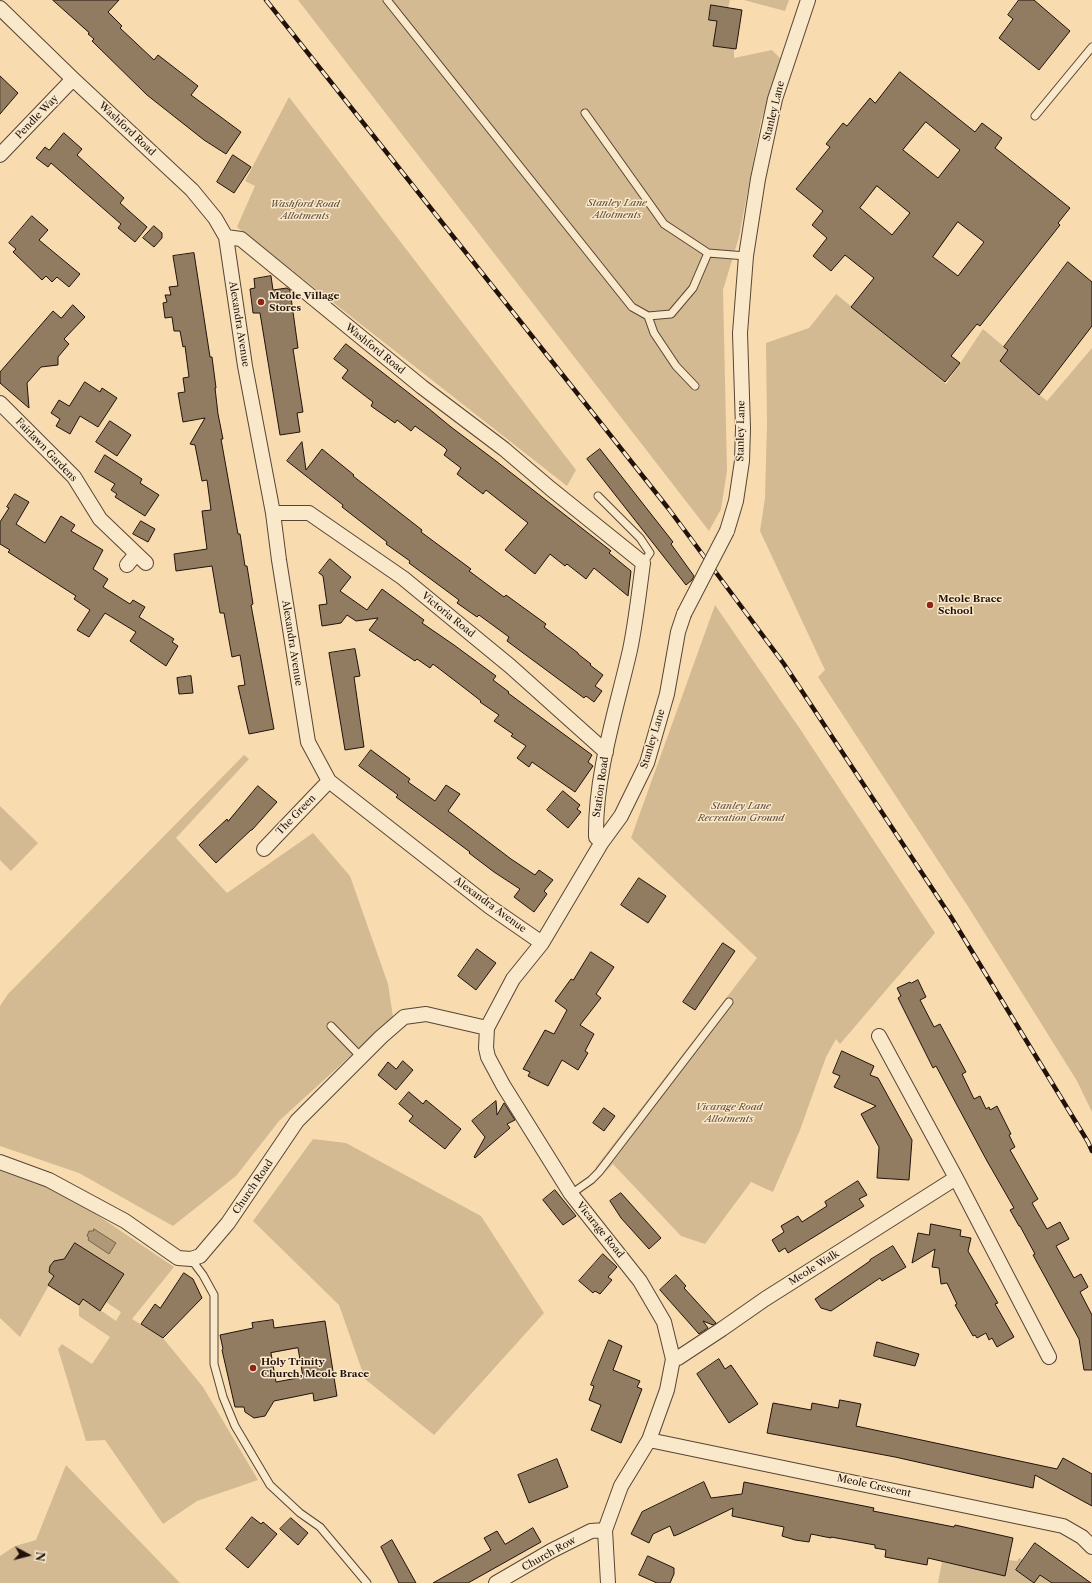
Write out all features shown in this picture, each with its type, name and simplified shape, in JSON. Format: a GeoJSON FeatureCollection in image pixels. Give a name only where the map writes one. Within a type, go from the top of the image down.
{"type":"FeatureCollection","features":[{"type":"Feature","properties":{"kind":"street","name":"Stanley Lane"},"geometry":{"type":"LineString","coordinates":[[602,842],[622,816],[647,763],[667,694],[678,632],[684,614],[727,531],[736,501],[742,461],[743,428],[740,333],[746,256],[758,179],[775,99],[808,0]]}},
{"type":"Feature","properties":{"kind":"street","name":"Washford Road"},"geometry":{"type":"LineString","coordinates":[[0,8],[73,79],[192,190],[215,218],[226,237],[241,239],[422,386],[504,449],[643,563]]}},
{"type":"Feature","properties":{"kind":"street","name":"Pendle Way"},"geometry":{"type":"LineString","coordinates":[[0,155],[73,79]]}},
{"type":"Feature","properties":{"kind":"street","name":"Alexandra Avenue"},"geometry":{"type":"LineString","coordinates":[[226,237],[245,366],[273,513],[278,560],[308,742],[329,781],[490,907],[542,943]]}},
{"type":"Feature","properties":{"kind":"street","name":"Fairlawn Gardens"},"geometry":{"type":"LineString","coordinates":[[0,403],[74,476],[100,519],[141,558],[127,565]]}},
{"type":"Feature","properties":{"kind":"street","name":"Victoria Road"},"geometry":{"type":"LineString","coordinates":[[273,513],[309,513],[403,578],[510,666],[606,752]]}},
{"type":"Feature","properties":{"kind":"street","name":"Station Road"},"geometry":{"type":"LineString","coordinates":[[602,842],[596,837],[596,813],[606,752],[630,647],[643,563]]}},
{"type":"Feature","properties":{"kind":"street","name":"The Green"},"geometry":{"type":"LineString","coordinates":[[264,849],[329,781]]}},
{"type":"Feature","properties":{"kind":"street"},"geometry":{"type":"LineString","coordinates":[[487,1028],[513,979],[542,943],[602,842]]}},
{"type":"Feature","properties":{"kind":"street","name":"Church Road"},"geometry":{"type":"LineString","coordinates":[[191,1259],[200,1256],[228,1223],[297,1121],[361,1057],[404,1017],[426,1014],[487,1028]]}},
{"type":"Feature","properties":{"kind":"street","name":"Vicarage Road"},"geometry":{"type":"LineString","coordinates":[[487,1028],[486,1048],[488,1057],[503,1085],[571,1194],[640,1281],[664,1322],[673,1360],[667,1390],[649,1440],[621,1486],[604,1530]]}},
{"type":"Feature","properties":{"kind":"street"},"geometry":{"type":"LineString","coordinates":[[879,1036],[956,1178],[1049,1357]]}},
{"type":"Feature","properties":{"kind":"street"},"geometry":{"type":"LineString","coordinates":[[0,1162],[49,1180],[125,1221],[178,1258],[191,1259]]}},
{"type":"Feature","properties":{"kind":"street","name":"Meole Walk"},"geometry":{"type":"LineString","coordinates":[[673,1360],[722,1329],[765,1298],[956,1178]]}},
{"type":"Feature","properties":{"kind":"street","name":"Meole Crescent"},"geometry":{"type":"LineString","coordinates":[[649,1440],[1063,1526],[1082,1537],[1092,1547]]}},
{"type":"Feature","properties":{"kind":"street"},"geometry":{"type":"LineString","coordinates":[[604,1530],[608,1583]]}},
{"type":"Feature","properties":{"kind":"street","name":"Church Row"},"geometry":{"type":"LineString","coordinates":[[496,1583],[551,1551],[591,1531],[604,1530]]}},
{"type":"Feature","properties":{"kind":"lane"},"geometry":{"type":"LineString","coordinates":[[387,0],[632,307],[648,316],[671,314],[693,288],[708,253]]}},
{"type":"Feature","properties":{"kind":"lane"},"geometry":{"type":"LineString","coordinates":[[1035,116],[1092,47]]}},
{"type":"Feature","properties":{"kind":"lane"},"geometry":{"type":"LineString","coordinates":[[585,113],[664,224],[708,253],[746,256]]}},
{"type":"Feature","properties":{"kind":"lane"},"geometry":{"type":"LineString","coordinates":[[648,316],[654,333],[676,366],[695,386]]}},
{"type":"Feature","properties":{"kind":"lane"},"geometry":{"type":"LineString","coordinates":[[598,496],[640,538],[650,553],[643,563]]}},
{"type":"Feature","properties":{"kind":"lane"},"geometry":{"type":"LineString","coordinates":[[571,1194],[591,1180],[598,1172],[729,1002]]}},
{"type":"Feature","properties":{"kind":"lane"},"geometry":{"type":"LineString","coordinates":[[330,1026],[361,1057]]}},
{"type":"Feature","properties":{"kind":"lane"},"geometry":{"type":"LineString","coordinates":[[191,1259],[203,1275],[214,1295],[214,1364],[222,1397],[235,1426],[270,1485],[300,1513],[320,1527],[367,1583]]}},
{"type":"Feature","properties":{"kind":"green space","name":"Stanley Lane Allotments"},"geometry":{"type":"Polygon","coordinates":[[[298,0],[730,0],[728,8],[711,5],[709,19],[717,21],[713,46],[734,49],[734,58],[772,50],[781,59],[761,121],[739,237],[723,290],[727,471],[721,509],[709,531],[298,0]]]}},
{"type":"Feature","properties":{"kind":"green space"},"geometry":{"type":"Polygon","coordinates":[[[744,0],[789,0],[785,11],[744,0]]]}},
{"type":"Feature","properties":{"kind":"green space","name":"Washford Road Allotments"},"geometry":{"type":"Polygon","coordinates":[[[289,97],[576,470],[567,486],[237,227],[255,186],[245,181],[289,97]]]}},
{"type":"Feature","properties":{"kind":"green space"},"geometry":{"type":"Polygon","coordinates":[[[836,294],[946,384],[983,329],[1008,350],[1000,362],[1047,401],[1092,348],[1092,1112],[1077,1081],[969,908],[818,677],[825,670],[760,531],[765,498],[767,424],[766,343],[809,328],[836,294]]]}},
{"type":"Feature","properties":{"kind":"green space","name":"Stanley Lane Recreation Ground"},"geometry":{"type":"Polygon","coordinates":[[[715,605],[800,729],[935,933],[840,1044],[836,1039],[826,1057],[800,1130],[773,1192],[751,1182],[705,1244],[681,1236],[613,1164],[602,1175],[595,1168],[757,958],[631,838],[715,605]]]}},
{"type":"Feature","properties":{"kind":"green space"},"geometry":{"type":"Polygon","coordinates":[[[244,755],[249,759],[176,838],[227,893],[313,833],[350,876],[388,984],[393,1017],[279,1121],[236,1176],[173,1226],[79,1173],[0,1146],[0,1006],[8,994],[244,755]]]}},
{"type":"Feature","properties":{"kind":"green space"},"geometry":{"type":"Polygon","coordinates":[[[0,806],[38,843],[11,871],[0,860],[0,806]]]}},
{"type":"Feature","properties":{"kind":"green space"},"geometry":{"type":"Polygon","coordinates":[[[313,1139],[346,1143],[481,1216],[544,1313],[434,1435],[365,1379],[339,1305],[253,1221],[313,1139]]]}},
{"type":"Feature","properties":{"kind":"green space"},"geometry":{"type":"Polygon","coordinates":[[[0,1170],[53,1189],[87,1208],[174,1267],[132,1319],[163,1338],[203,1387],[258,1480],[197,1501],[163,1524],[105,1440],[86,1441],[58,1349],[62,1344],[92,1364],[110,1337],[79,1316],[79,1305],[83,1298],[116,1321],[121,1312],[106,1302],[124,1274],[75,1243],[63,1261],[54,1261],[50,1266],[49,1272],[54,1276],[20,1337],[0,1318],[0,1170]]]}},
{"type":"Feature","properties":{"kind":"green space"},"geometry":{"type":"Polygon","coordinates":[[[66,1465],[180,1583],[0,1583],[0,1556],[15,1546],[36,1540],[66,1465]]]}},
{"type":"Feature","properties":{"kind":"green space"},"geometry":{"type":"Polygon","coordinates":[[[1019,1558],[1023,1560],[1016,1570],[1034,1583],[938,1583],[942,1562],[973,1568],[1008,1560],[1017,1561],[1019,1558]]]}},
{"type":"Feature","properties":{"kind":"green space"},"geometry":{"type":"Polygon","coordinates":[[[1040,1575],[1051,1583],[1034,1583],[1040,1575]]]}},
{"type":"Feature","properties":{"kind":"shaded area"},"geometry":{"type":"Polygon","coordinates":[[[94,1229],[116,1243],[109,1254],[88,1240],[89,1238],[87,1236],[89,1231],[93,1231],[94,1229]]]}},
{"type":"Feature","properties":{"kind":"building"},"geometry":{"type":"Polygon","coordinates":[[[53,0],[119,0],[108,12],[122,26],[120,28],[154,60],[158,55],[198,86],[191,95],[241,132],[226,154],[204,140],[147,95],[92,41],[94,39],[88,34],[89,33],[53,0]]]}},
{"type":"Feature","properties":{"kind":"building"},"geometry":{"type":"Polygon","coordinates":[[[1019,0],[1034,0],[1070,31],[1039,70],[999,38],[1013,19],[1008,15],[1019,0]]]}},
{"type":"Feature","properties":{"kind":"building"},"geometry":{"type":"Polygon","coordinates":[[[711,5],[742,10],[736,49],[713,46],[717,21],[709,20],[711,5]]]}},
{"type":"Feature","properties":{"kind":"building"},"geometry":{"type":"Polygon","coordinates":[[[900,72],[975,132],[982,123],[1002,138],[995,148],[1070,208],[1058,223],[1060,225],[980,326],[977,324],[951,356],[960,363],[945,382],[851,307],[874,278],[845,255],[831,271],[813,256],[827,238],[812,225],[823,211],[796,189],[830,147],[826,144],[843,123],[847,126],[870,98],[875,103],[900,72]],[[926,122],[903,150],[938,178],[960,150],[926,122]],[[877,186],[860,208],[892,235],[910,213],[877,186]],[[958,222],[933,257],[958,276],[984,242],[958,222]]]}},
{"type":"Feature","properties":{"kind":"building"},"geometry":{"type":"Polygon","coordinates":[[[0,76],[18,93],[0,114],[0,76]]]}},
{"type":"Feature","properties":{"kind":"building"},"geometry":{"type":"Polygon","coordinates":[[[64,133],[82,149],[77,155],[124,198],[120,203],[147,227],[135,242],[118,228],[121,224],[51,163],[48,167],[36,158],[45,147],[49,150],[64,133]]]}},
{"type":"Feature","properties":{"kind":"building"},"geometry":{"type":"Polygon","coordinates":[[[233,155],[251,167],[234,193],[217,182],[233,155]]]}},
{"type":"Feature","properties":{"kind":"building"},"geometry":{"type":"Polygon","coordinates":[[[32,216],[48,230],[39,240],[80,274],[69,287],[57,277],[52,282],[46,276],[42,280],[13,252],[16,249],[9,243],[32,216]]]}},
{"type":"Feature","properties":{"kind":"building"},"geometry":{"type":"Polygon","coordinates":[[[154,226],[162,233],[162,238],[154,247],[143,238],[154,226]]]}},
{"type":"Feature","properties":{"kind":"building"},"geometry":{"type":"Polygon","coordinates":[[[194,253],[210,357],[212,357],[218,414],[223,439],[221,439],[238,534],[240,534],[245,566],[247,566],[253,604],[251,605],[274,729],[249,734],[238,686],[245,685],[240,655],[232,657],[224,613],[220,613],[212,566],[176,571],[174,554],[207,549],[202,511],[211,510],[207,480],[202,481],[195,445],[190,444],[205,418],[183,422],[178,393],[185,392],[183,378],[189,377],[185,346],[183,347],[180,331],[174,331],[172,317],[165,318],[163,303],[167,302],[165,295],[171,295],[169,287],[178,286],[173,256],[194,253]]]}},
{"type":"Feature","properties":{"kind":"building"},"geometry":{"type":"Polygon","coordinates":[[[1068,262],[1092,282],[1092,326],[1039,395],[1000,361],[1008,350],[1004,347],[1068,262]]]}},
{"type":"Feature","properties":{"kind":"building"},"geometry":{"type":"Polygon","coordinates":[[[271,276],[273,290],[287,288],[290,290],[298,348],[293,349],[303,412],[297,413],[300,432],[280,435],[260,313],[253,313],[250,289],[255,288],[254,279],[271,276]]]}},
{"type":"Feature","properties":{"kind":"building"},"geometry":{"type":"Polygon","coordinates":[[[73,305],[85,317],[64,339],[69,344],[58,357],[58,365],[41,367],[27,383],[29,408],[0,383],[0,372],[53,311],[61,318],[73,305]]]}},
{"type":"Feature","properties":{"kind":"building"},"geometry":{"type":"Polygon","coordinates":[[[346,344],[611,551],[609,553],[631,571],[628,596],[594,568],[586,579],[567,564],[565,566],[550,554],[535,574],[505,550],[528,523],[486,490],[483,494],[457,474],[461,468],[444,455],[447,450],[444,447],[415,426],[411,431],[397,420],[395,423],[371,406],[373,402],[342,378],[348,370],[334,359],[346,344]]]}},
{"type":"Feature","properties":{"kind":"building"},"geometry":{"type":"Polygon","coordinates":[[[85,382],[100,392],[102,388],[117,398],[98,427],[80,416],[70,434],[56,426],[60,419],[51,413],[59,400],[69,406],[85,382]]]}},
{"type":"Feature","properties":{"kind":"building"},"geometry":{"type":"Polygon","coordinates":[[[110,421],[131,435],[117,456],[96,442],[110,421]]]}},
{"type":"Feature","properties":{"kind":"building"},"geometry":{"type":"Polygon","coordinates":[[[302,442],[306,470],[322,449],[354,475],[353,476],[422,530],[421,532],[471,569],[469,571],[504,597],[506,595],[546,624],[544,627],[591,664],[590,665],[603,675],[595,686],[602,691],[594,702],[586,696],[584,698],[507,641],[509,637],[479,615],[477,617],[457,603],[459,600],[409,563],[410,561],[386,544],[387,542],[342,507],[343,505],[287,461],[302,442]]]}},
{"type":"Feature","properties":{"kind":"building"},"geometry":{"type":"Polygon","coordinates":[[[600,449],[673,542],[671,544],[694,576],[686,585],[587,459],[600,449]]]}},
{"type":"Feature","properties":{"kind":"building"},"geometry":{"type":"Polygon","coordinates":[[[105,455],[142,479],[140,483],[159,495],[145,516],[115,497],[117,494],[111,490],[115,484],[95,472],[105,455]]]}},
{"type":"Feature","properties":{"kind":"building"},"geometry":{"type":"Polygon","coordinates":[[[15,494],[29,502],[16,524],[45,543],[61,516],[75,525],[71,531],[103,550],[93,569],[108,579],[103,587],[130,604],[133,600],[145,607],[139,617],[174,639],[172,642],[178,646],[166,666],[130,641],[136,632],[105,613],[89,637],[77,630],[90,610],[74,599],[76,596],[8,552],[10,550],[0,544],[0,522],[9,508],[7,507],[15,494]]]}},
{"type":"Feature","properties":{"kind":"building"},"geometry":{"type":"Polygon","coordinates":[[[141,521],[155,529],[148,542],[133,534],[141,521]]]}},
{"type":"Feature","properties":{"kind":"building"},"geometry":{"type":"Polygon","coordinates":[[[330,559],[351,577],[340,591],[367,610],[382,589],[424,620],[422,623],[496,676],[493,680],[509,692],[508,693],[592,755],[588,762],[593,766],[575,792],[532,762],[529,767],[517,758],[526,746],[511,736],[513,734],[494,721],[499,715],[480,702],[481,701],[433,664],[430,668],[417,659],[415,661],[369,630],[378,618],[356,621],[347,615],[341,623],[322,626],[319,605],[327,604],[323,576],[319,573],[330,559]]]}},
{"type":"Feature","properties":{"kind":"building"},"geometry":{"type":"Polygon","coordinates":[[[355,649],[360,676],[354,677],[364,747],[345,750],[329,653],[355,649]]]}},
{"type":"Feature","properties":{"kind":"building"},"geometry":{"type":"Polygon","coordinates":[[[191,676],[193,693],[179,694],[177,678],[191,676]]]}},
{"type":"Feature","properties":{"kind":"building"},"geometry":{"type":"Polygon","coordinates":[[[371,750],[410,779],[408,782],[435,801],[446,785],[460,794],[448,811],[511,859],[535,875],[539,870],[553,880],[544,891],[547,894],[534,912],[514,897],[520,889],[469,853],[470,852],[396,797],[398,795],[359,766],[371,750]]]}},
{"type":"Feature","properties":{"kind":"building"},"geometry":{"type":"Polygon","coordinates":[[[258,786],[277,802],[252,830],[216,863],[199,845],[227,819],[228,821],[258,786]]]}},
{"type":"Feature","properties":{"kind":"building"},"geometry":{"type":"Polygon","coordinates":[[[563,791],[580,805],[577,809],[581,812],[568,828],[547,810],[563,791]]]}},
{"type":"Feature","properties":{"kind":"building"},"geometry":{"type":"Polygon","coordinates":[[[639,878],[666,896],[648,923],[621,905],[639,878]]]}},
{"type":"Feature","properties":{"kind":"building"},"geometry":{"type":"Polygon","coordinates":[[[723,943],[735,951],[695,1010],[683,1002],[723,943]]]}},
{"type":"Feature","properties":{"kind":"building"},"geometry":{"type":"Polygon","coordinates":[[[477,949],[496,963],[476,990],[458,976],[477,949]]]}},
{"type":"Feature","properties":{"kind":"building"},"geometry":{"type":"Polygon","coordinates":[[[591,952],[614,967],[596,994],[601,998],[580,1025],[594,1034],[585,1051],[588,1053],[578,1070],[562,1060],[548,1086],[528,1076],[530,1072],[523,1069],[545,1030],[554,1034],[567,1010],[555,1001],[571,979],[573,980],[591,952]]]}},
{"type":"Feature","properties":{"kind":"building"},"geometry":{"type":"Polygon","coordinates":[[[918,980],[926,997],[920,1000],[934,1027],[940,1024],[966,1072],[962,1074],[974,1099],[980,1096],[986,1109],[989,1107],[990,1110],[997,1106],[1011,1134],[1009,1135],[1015,1147],[1010,1150],[1038,1199],[1032,1203],[1047,1229],[1060,1222],[1069,1239],[1056,1246],[1074,1278],[1081,1274],[1088,1287],[1080,1292],[1092,1315],[1092,1370],[1084,1370],[1079,1339],[1033,1255],[1035,1254],[1010,1210],[1014,1208],[936,1066],[933,1068],[898,998],[901,996],[897,988],[918,980]]]}},
{"type":"Feature","properties":{"kind":"building"},"geometry":{"type":"Polygon","coordinates":[[[842,1051],[874,1066],[870,1075],[878,1078],[912,1140],[909,1180],[877,1178],[879,1147],[861,1114],[876,1106],[834,1087],[840,1076],[833,1073],[842,1051]]]}},
{"type":"Feature","properties":{"kind":"building"},"geometry":{"type":"Polygon","coordinates":[[[403,1061],[413,1070],[396,1090],[378,1075],[388,1062],[396,1069],[403,1061]]]}},
{"type":"Feature","properties":{"kind":"building"},"geometry":{"type":"Polygon","coordinates":[[[409,1092],[423,1104],[426,1100],[461,1129],[445,1149],[409,1121],[413,1116],[399,1104],[409,1092]]]}},
{"type":"Feature","properties":{"kind":"building"},"geometry":{"type":"Polygon","coordinates":[[[496,1101],[497,1115],[504,1103],[515,1120],[507,1124],[510,1128],[475,1158],[474,1157],[485,1137],[472,1121],[496,1101]]]}},
{"type":"Feature","properties":{"kind":"building"},"geometry":{"type":"Polygon","coordinates":[[[604,1108],[615,1116],[604,1131],[593,1123],[604,1108]]]}},
{"type":"Feature","properties":{"kind":"building"},"geometry":{"type":"Polygon","coordinates":[[[858,1181],[867,1195],[859,1199],[864,1206],[788,1253],[785,1248],[779,1252],[772,1240],[784,1232],[781,1226],[798,1216],[802,1222],[827,1206],[825,1202],[858,1181]]]}},
{"type":"Feature","properties":{"kind":"building"},"geometry":{"type":"Polygon","coordinates":[[[555,1190],[576,1216],[563,1225],[543,1200],[555,1190]]]}},
{"type":"Feature","properties":{"kind":"building"},"geometry":{"type":"Polygon","coordinates":[[[621,1193],[661,1238],[649,1249],[621,1218],[610,1201],[621,1193]]]}},
{"type":"Feature","properties":{"kind":"building"},"geometry":{"type":"Polygon","coordinates":[[[931,1224],[961,1230],[960,1236],[971,1238],[968,1251],[998,1303],[995,1304],[1014,1337],[997,1347],[992,1338],[989,1340],[986,1333],[977,1338],[975,1335],[973,1336],[955,1305],[957,1304],[947,1283],[941,1284],[939,1268],[932,1267],[935,1249],[912,1263],[918,1233],[929,1235],[931,1224]]]}},
{"type":"Feature","properties":{"kind":"building"},"geometry":{"type":"Polygon","coordinates":[[[75,1243],[124,1274],[100,1311],[83,1299],[79,1305],[48,1285],[54,1276],[49,1272],[50,1266],[54,1261],[64,1259],[75,1243]]]}},
{"type":"Feature","properties":{"kind":"building"},"geometry":{"type":"Polygon","coordinates":[[[893,1246],[906,1267],[882,1281],[880,1278],[831,1311],[821,1308],[815,1299],[870,1260],[893,1246]]]}},
{"type":"Feature","properties":{"kind":"building"},"geometry":{"type":"Polygon","coordinates":[[[603,1254],[617,1267],[608,1277],[612,1280],[600,1294],[595,1291],[593,1293],[579,1281],[603,1254]]]}},
{"type":"Feature","properties":{"kind":"building"},"geometry":{"type":"Polygon","coordinates":[[[184,1273],[193,1279],[202,1298],[163,1338],[141,1324],[155,1304],[160,1308],[184,1273]]]}},
{"type":"Feature","properties":{"kind":"building"},"geometry":{"type":"Polygon","coordinates":[[[676,1275],[686,1286],[684,1288],[716,1323],[713,1325],[703,1321],[708,1328],[699,1334],[660,1290],[676,1275]]]}},
{"type":"Feature","properties":{"kind":"building"},"geometry":{"type":"Polygon","coordinates":[[[273,1320],[274,1328],[325,1321],[337,1396],[314,1401],[313,1393],[274,1401],[265,1416],[254,1418],[245,1412],[244,1407],[235,1407],[220,1335],[253,1328],[252,1323],[273,1320]],[[298,1348],[271,1353],[276,1382],[303,1377],[298,1348]]]}},
{"type":"Feature","properties":{"kind":"building"},"geometry":{"type":"Polygon","coordinates":[[[609,1340],[622,1346],[613,1370],[640,1381],[637,1387],[642,1389],[621,1443],[591,1430],[601,1405],[589,1400],[594,1386],[591,1385],[609,1340]]]}},
{"type":"Feature","properties":{"kind":"building"},"geometry":{"type":"Polygon","coordinates":[[[877,1342],[919,1354],[915,1366],[874,1356],[877,1342]]]}},
{"type":"Feature","properties":{"kind":"building"},"geometry":{"type":"Polygon","coordinates":[[[719,1359],[725,1369],[731,1365],[758,1404],[729,1423],[697,1374],[719,1359]]]}},
{"type":"Feature","properties":{"kind":"building"},"geometry":{"type":"Polygon","coordinates":[[[840,1400],[861,1404],[856,1426],[1057,1469],[1063,1458],[1092,1474],[1092,1506],[1035,1475],[1033,1488],[895,1457],[767,1433],[773,1403],[811,1410],[812,1403],[838,1408],[840,1400]]]}},
{"type":"Feature","properties":{"kind":"building"},"geometry":{"type":"Polygon","coordinates":[[[557,1459],[568,1487],[529,1503],[518,1475],[557,1459]]]}},
{"type":"Feature","properties":{"kind":"building"},"geometry":{"type":"Polygon","coordinates":[[[704,1482],[711,1498],[742,1494],[744,1482],[874,1508],[873,1511],[954,1527],[955,1525],[1013,1538],[1005,1576],[928,1558],[927,1565],[885,1557],[886,1550],[875,1548],[875,1545],[831,1537],[811,1534],[809,1542],[795,1540],[782,1536],[784,1527],[732,1516],[733,1508],[674,1536],[670,1526],[653,1534],[649,1543],[631,1534],[642,1512],[704,1482]]]}},
{"type":"Feature","properties":{"kind":"building"},"geometry":{"type":"Polygon","coordinates":[[[252,1517],[261,1524],[263,1522],[277,1534],[248,1568],[226,1549],[252,1517]]]}},
{"type":"Feature","properties":{"kind":"building"},"geometry":{"type":"Polygon","coordinates":[[[291,1518],[308,1533],[298,1545],[280,1529],[291,1518]]]}},
{"type":"Feature","properties":{"kind":"building"},"geometry":{"type":"Polygon","coordinates":[[[533,1528],[541,1542],[468,1583],[433,1583],[491,1550],[484,1538],[497,1531],[505,1544],[533,1528]]]}},
{"type":"Feature","properties":{"kind":"building"},"geometry":{"type":"Polygon","coordinates":[[[392,1540],[416,1583],[399,1583],[381,1547],[392,1540]]]}},
{"type":"Feature","properties":{"kind":"building"},"geometry":{"type":"Polygon","coordinates":[[[1035,1543],[1091,1583],[1052,1583],[1040,1575],[1034,1583],[1016,1570],[1035,1543]]]}},
{"type":"Feature","properties":{"kind":"building"},"geometry":{"type":"Polygon","coordinates":[[[648,1556],[674,1568],[674,1574],[670,1583],[657,1583],[639,1575],[648,1556]]]}},
{"type":"Feature","properties":{"kind":"railway"},"geometry":{"type":"LineString","coordinates":[[266,0],[668,508],[784,664],[951,917],[1088,1142],[1092,1151]]}},
{"type":"Feature","properties":{"kind":"place","name":"Meole Village Stores"},"geometry":{"type":"Point","coordinates":[261,302]}},
{"type":"Feature","properties":{"kind":"place","name":"Meole Brace School"},"geometry":{"type":"Point","coordinates":[930,605]}},
{"type":"Feature","properties":{"kind":"place","name":"Holy Trinity Church, Meole Brace"},"geometry":{"type":"Point","coordinates":[253,1368]}},
{"type":"Feature","properties":{"kind":"park label","name":"Vicarage Road Allotments"},"geometry":{"type":"Point","coordinates":[729,1112]}}]}
